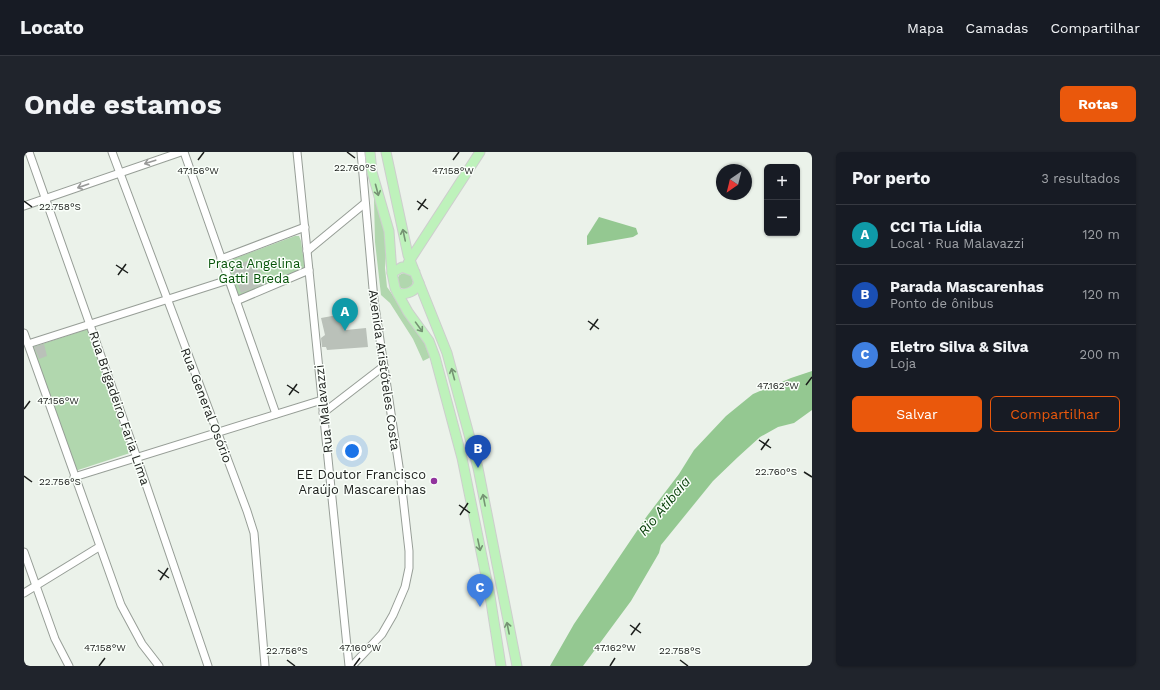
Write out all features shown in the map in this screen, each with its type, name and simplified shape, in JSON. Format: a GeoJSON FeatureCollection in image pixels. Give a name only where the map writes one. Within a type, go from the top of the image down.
{"type":"FeatureCollection","features":[{"type":"Feature","properties":{"kind":"main road"},"geometry":{"type":"LineString","coordinates":[[370,152],[372,172],[388,231],[395,288],[408,312],[429,341],[435,357],[462,458],[490,596],[501,666]]}},
{"type":"Feature","properties":{"kind":"main road"},"geometry":{"type":"LineString","coordinates":[[386,152],[411,261],[447,353],[478,468],[517,666]]}},
{"type":"Feature","properties":{"kind":"main road"},"geometry":{"type":"LineString","coordinates":[[392,273],[411,261],[480,152]]}},
{"type":"Feature","properties":{"kind":"main road"},"geometry":{"type":"LineString","coordinates":[[402,267],[415,272]]}},
{"type":"Feature","properties":{"kind":"main road"},"geometry":{"type":"LineString","coordinates":[[398,294],[405,294],[414,291],[419,283]]}},
{"type":"Feature","properties":{"kind":"street","name":"Rua Brigadeiro Faria Lima"},"geometry":{"type":"LineString","coordinates":[[30,152],[91,324],[208,666]]}},
{"type":"Feature","properties":{"kind":"street","name":"Rua General Osório"},"geometry":{"type":"LineString","coordinates":[[112,152],[254,533],[265,666]]}},
{"type":"Feature","properties":{"kind":"street"},"geometry":{"type":"LineString","coordinates":[[24,206],[182,152],[276,414]]}},
{"type":"Feature","properties":{"kind":"street","name":"Rua Malavazzi"},"geometry":{"type":"LineString","coordinates":[[297,152],[323,413],[351,666]]}},
{"type":"Feature","properties":{"kind":"street","name":"Avenida Aristóteles Costa"},"geometry":{"type":"LineString","coordinates":[[351,666],[382,634],[393,615],[405,587],[409,568],[409,551],[401,480],[374,300],[364,204],[361,152]]}},
{"type":"Feature","properties":{"kind":"street"},"geometry":{"type":"LineString","coordinates":[[307,251],[364,204]]}},
{"type":"Feature","properties":{"kind":"street"},"geometry":{"type":"LineString","coordinates":[[221,259],[305,227]]}},
{"type":"Feature","properties":{"kind":"street"},"geometry":{"type":"LineString","coordinates":[[236,301],[309,270]]}},
{"type":"Feature","properties":{"kind":"street"},"geometry":{"type":"LineString","coordinates":[[28,344],[228,280]]}},
{"type":"Feature","properties":{"kind":"street"},"geometry":{"type":"LineString","coordinates":[[24,333],[74,478],[121,605],[142,644],[159,666]]}},
{"type":"Feature","properties":{"kind":"street"},"geometry":{"type":"LineString","coordinates":[[323,413],[384,366]]}},
{"type":"Feature","properties":{"kind":"street"},"geometry":{"type":"LineString","coordinates":[[74,478],[322,400]]}},
{"type":"Feature","properties":{"kind":"street"},"geometry":{"type":"LineString","coordinates":[[24,593],[99,547]]}},
{"type":"Feature","properties":{"kind":"street"},"geometry":{"type":"LineString","coordinates":[[24,552],[55,639],[69,666]]}},
{"type":"Feature","properties":{"kind":"green space"},"geometry":{"type":"Polygon","coordinates":[[[373,157],[387,243],[385,268],[387,287],[427,343],[431,357],[423,361],[413,339],[390,303],[381,295],[375,242],[373,157]]]}},
{"type":"Feature","properties":{"kind":"green space","name":"Praça Angelina Gatti Breda"},"geometry":{"type":"Polygon","coordinates":[[[295,236],[299,236],[301,241],[305,269],[238,296],[225,262],[295,236]]]}},
{"type":"Feature","properties":{"kind":"green space"},"geometry":{"type":"Polygon","coordinates":[[[405,273],[411,275],[413,281],[411,287],[405,289],[399,287],[397,281],[399,275],[405,273]]]}},
{"type":"Feature","properties":{"kind":"green space"},"geometry":{"type":"Polygon","coordinates":[[[88,329],[130,453],[75,471],[33,347],[88,329]]]}},
{"type":"Feature","properties":{"kind":"water"},"geometry":{"type":"Polygon","coordinates":[[[599,217],[636,228],[638,234],[633,237],[587,245],[587,236],[599,217]]]}},
{"type":"Feature","properties":{"kind":"water","name":"Rio Atibaia"},"geometry":{"type":"Polygon","coordinates":[[[812,371],[812,410],[794,423],[778,427],[760,437],[713,481],[661,545],[659,553],[631,601],[583,666],[550,666],[574,624],[647,516],[679,474],[694,450],[726,416],[753,394],[812,371]]]}},
{"type":"Feature","properties":{"kind":"building"},"geometry":{"type":"Polygon","coordinates":[[[253,259],[258,271],[260,270],[264,284],[241,293],[231,267],[253,259]]]}},
{"type":"Feature","properties":{"kind":"building"},"geometry":{"type":"Polygon","coordinates":[[[343,314],[346,330],[366,328],[368,347],[327,350],[326,347],[322,347],[321,338],[325,335],[321,318],[343,314]]]}},
{"type":"Feature","properties":{"kind":"building"},"geometry":{"type":"Polygon","coordinates":[[[44,344],[47,356],[39,359],[34,347],[44,344]]]}},
{"type":"Feature","properties":{"kind":"place","name":"CCI Tia Lídia"},"geometry":{"type":"Point","coordinates":[345,331]}},
{"type":"Feature","properties":{"kind":"place","name":"Parada Mascarenhas"},"geometry":{"type":"Point","coordinates":[478,468]}},
{"type":"Feature","properties":{"kind":"place","name":"EE Doutor Francisco Araújo Mascarenhas"},"geometry":{"type":"Point","coordinates":[434,481]}},
{"type":"Feature","properties":{"kind":"place","name":"Eletro Silva & Silva"},"geometry":{"type":"Point","coordinates":[480,607]}}]}
